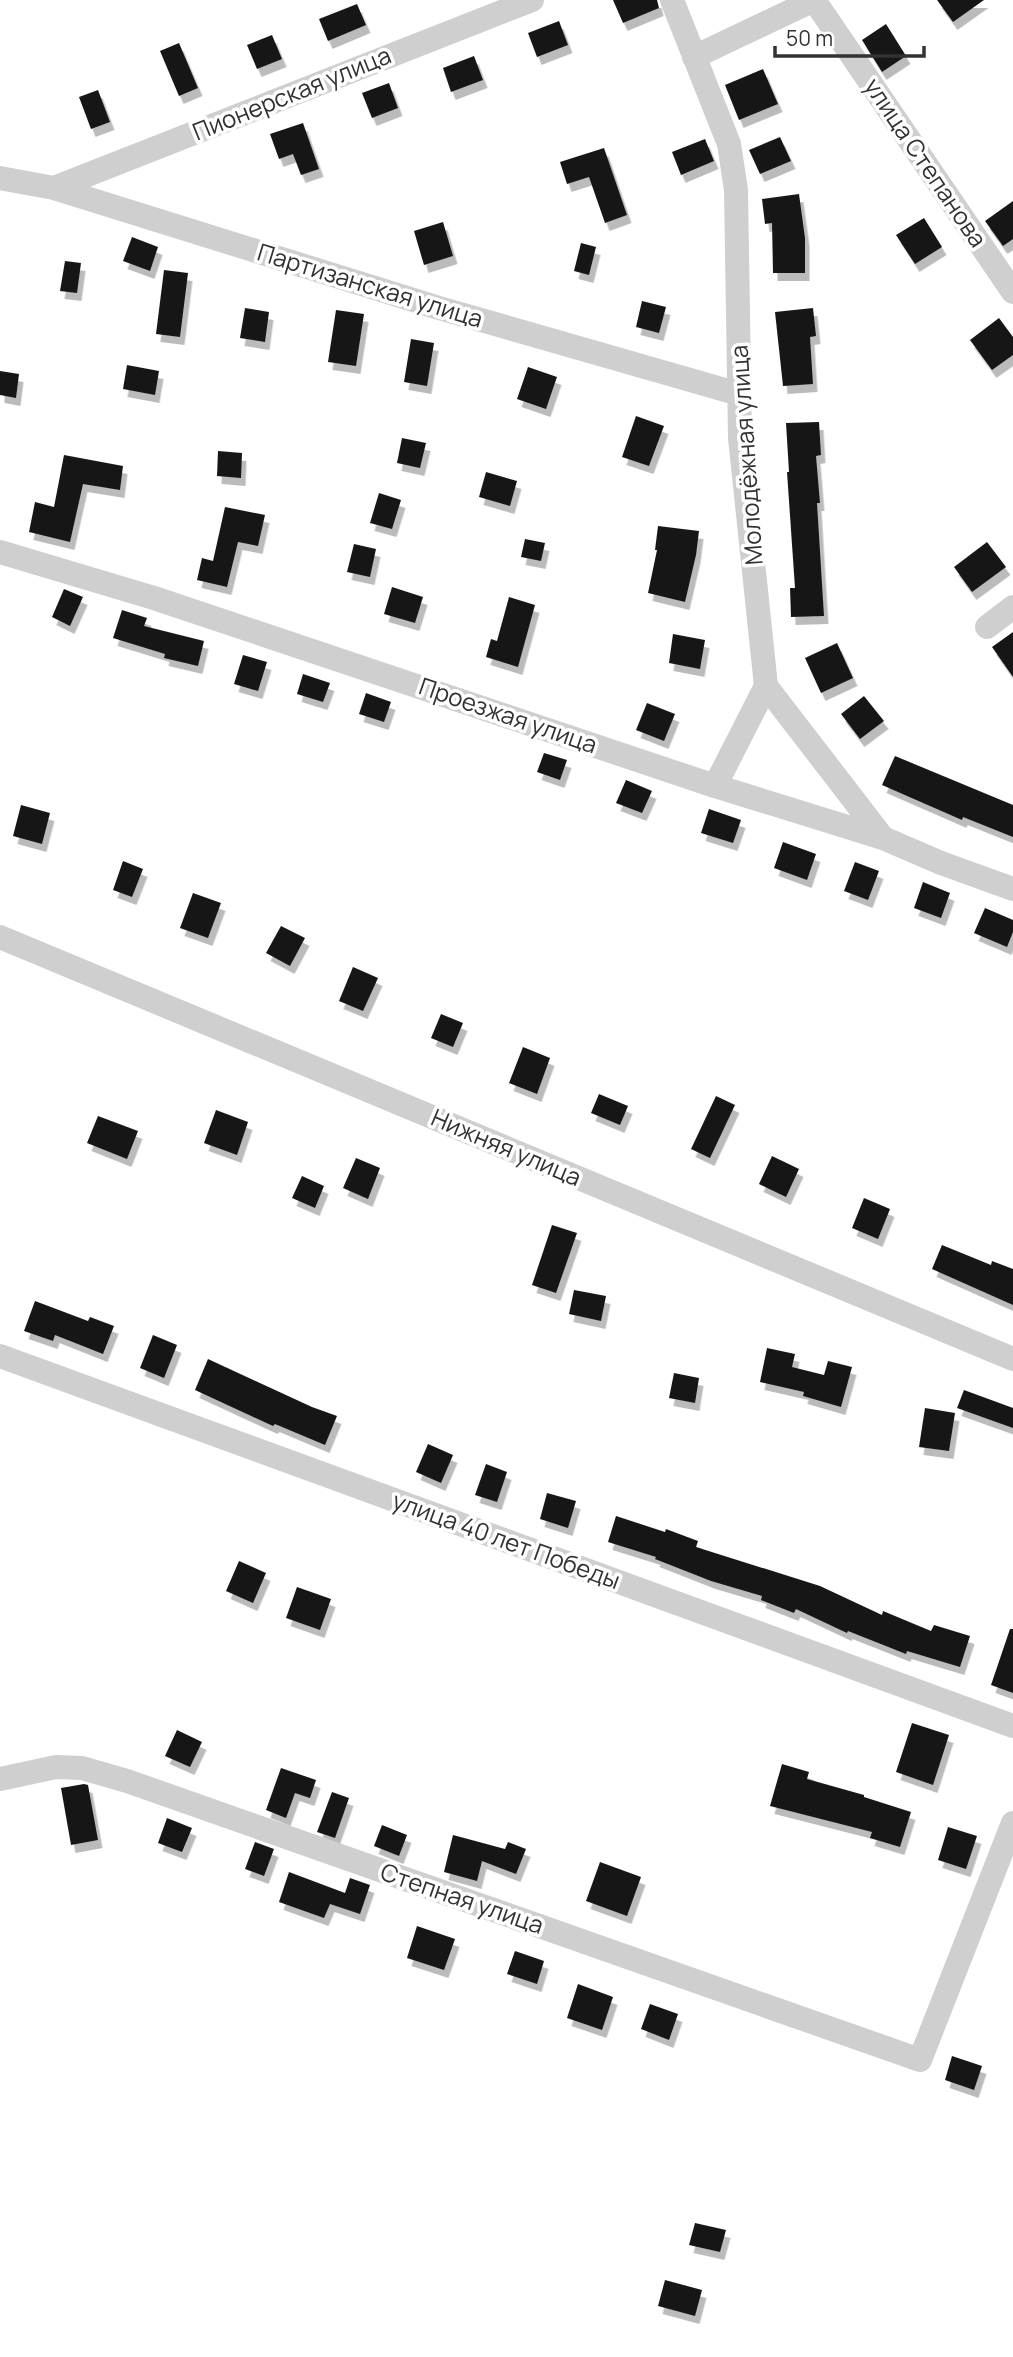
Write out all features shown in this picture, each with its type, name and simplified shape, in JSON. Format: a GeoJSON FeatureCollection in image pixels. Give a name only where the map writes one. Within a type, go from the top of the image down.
{"type":"FeatureCollection","features":[{"type":"Feature","properties":{"kind":"street","name":"Пионерская улица"},"geometry":{"type":"LineString","coordinates":[[54,188],[531,0]]}},
{"type":"Feature","properties":{"kind":"street","name":"Молодёжная улица"},"geometry":{"type":"LineString","coordinates":[[672,0],[729,144],[736,190],[740,438],[766,686]]}},
{"type":"Feature","properties":{"kind":"street"},"geometry":{"type":"LineString","coordinates":[[694,57],[814,0]]}},
{"type":"Feature","properties":{"kind":"street","name":"улица Степанова"},"geometry":{"type":"LineString","coordinates":[[814,0],[1011,283]]}},
{"type":"Feature","properties":{"kind":"street","name":"Партизанская улица"},"geometry":{"type":"LineString","coordinates":[[0,178],[54,188],[439,308],[740,394]]}},
{"type":"Feature","properties":{"kind":"street","name":"Проезжая улица"},"geometry":{"type":"LineString","coordinates":[[0,552],[154,598],[715,786],[883,838],[942,863],[1013,888]]}},
{"type":"Feature","properties":{"kind":"street"},"geometry":{"type":"LineString","coordinates":[[988,626],[1013,607]]}},
{"type":"Feature","properties":{"kind":"street"},"geometry":{"type":"LineString","coordinates":[[715,786],[766,686],[883,838]]}},
{"type":"Feature","properties":{"kind":"street","name":"Нижняя улица"},"geometry":{"type":"LineString","coordinates":[[0,937],[1013,1359]]}},
{"type":"Feature","properties":{"kind":"street","name":"улица 40 лет Победы"},"geometry":{"type":"LineString","coordinates":[[0,1356],[1013,1726]]}},
{"type":"Feature","properties":{"kind":"street","name":"Степная улица"},"geometry":{"type":"LineString","coordinates":[[0,1779],[56,1767],[69,1767],[127,1781],[920,2060],[1013,1823]]}},
{"type":"Feature","properties":{"kind":"building"},"geometry":{"type":"Polygon","coordinates":[[[613,0],[657,0],[659,8],[623,23],[613,0]]]}},
{"type":"Feature","properties":{"kind":"building"},"geometry":{"type":"Polygon","coordinates":[[[937,0],[984,0],[953,22],[937,0]]]}},
{"type":"Feature","properties":{"kind":"building"},"geometry":{"type":"Polygon","coordinates":[[[357,4],[366,25],[328,41],[319,19],[357,4]]]}},
{"type":"Feature","properties":{"kind":"building"},"geometry":{"type":"Polygon","coordinates":[[[559,21],[568,45],[537,57],[528,33],[559,21]]]}},
{"type":"Feature","properties":{"kind":"building"},"geometry":{"type":"Polygon","coordinates":[[[886,24],[906,56],[882,72],[862,40],[886,24]]]}},
{"type":"Feature","properties":{"kind":"building"},"geometry":{"type":"Polygon","coordinates":[[[272,35],[282,59],[257,69],[247,45],[272,35]]]}},
{"type":"Feature","properties":{"kind":"building"},"geometry":{"type":"Polygon","coordinates":[[[179,43],[198,88],[179,96],[160,51],[179,43]]]}},
{"type":"Feature","properties":{"kind":"building"},"geometry":{"type":"Polygon","coordinates":[[[474,56],[483,80],[451,92],[443,68],[474,56]]]}},
{"type":"Feature","properties":{"kind":"building"},"geometry":{"type":"Polygon","coordinates":[[[763,69],[778,104],[739,120],[725,85],[763,69]]]}},
{"type":"Feature","properties":{"kind":"building"},"geometry":{"type":"Polygon","coordinates":[[[389,83],[398,108],[372,118],[362,93],[389,83]]]}},
{"type":"Feature","properties":{"kind":"building"},"geometry":{"type":"Polygon","coordinates":[[[98,90],[110,122],[91,129],[79,97],[98,90]]]}},
{"type":"Feature","properties":{"kind":"building"},"geometry":{"type":"Polygon","coordinates":[[[303,123],[319,169],[301,175],[293,154],[279,159],[270,134],[303,123]]]}},
{"type":"Feature","properties":{"kind":"building"},"geometry":{"type":"Polygon","coordinates":[[[780,137],[791,161],[760,174],[749,150],[780,137]]]}},
{"type":"Feature","properties":{"kind":"building"},"geometry":{"type":"Polygon","coordinates":[[[705,139],[714,161],[681,175],[672,152],[705,139]]]}},
{"type":"Feature","properties":{"kind":"building"},"geometry":{"type":"Polygon","coordinates":[[[604,148],[627,215],[605,223],[589,177],[567,184],[560,162],[604,148]]]}},
{"type":"Feature","properties":{"kind":"building"},"geometry":{"type":"Polygon","coordinates":[[[799,194],[805,238],[805,273],[773,273],[772,223],[765,224],[762,199],[799,194]]]}},
{"type":"Feature","properties":{"kind":"building"},"geometry":{"type":"Polygon","coordinates":[[[1013,201],[1013,239],[1003,246],[985,221],[1013,201]]]}},
{"type":"Feature","properties":{"kind":"building"},"geometry":{"type":"Polygon","coordinates":[[[924,218],[942,247],[915,264],[896,235],[924,218]]]}},
{"type":"Feature","properties":{"kind":"building"},"geometry":{"type":"Polygon","coordinates":[[[443,222],[453,256],[424,265],[414,231],[443,222]]]}},
{"type":"Feature","properties":{"kind":"building"},"geometry":{"type":"Polygon","coordinates":[[[132,237],[158,247],[150,271],[123,261],[132,237]]]}},
{"type":"Feature","properties":{"kind":"building"},"geometry":{"type":"Polygon","coordinates":[[[581,243],[596,247],[589,275],[574,271],[581,243]]]}},
{"type":"Feature","properties":{"kind":"building"},"geometry":{"type":"Polygon","coordinates":[[[65,261],[81,263],[77,293],[60,291],[65,261]]]}},
{"type":"Feature","properties":{"kind":"building"},"geometry":{"type":"Polygon","coordinates":[[[164,270],[188,273],[180,337],[156,334],[164,270]]]}},
{"type":"Feature","properties":{"kind":"building"},"geometry":{"type":"Polygon","coordinates":[[[642,301],[666,307],[659,333],[636,327],[642,301]]]}},
{"type":"Feature","properties":{"kind":"building"},"geometry":{"type":"Polygon","coordinates":[[[245,308],[269,312],[265,342],[240,338],[245,308]]]}},
{"type":"Feature","properties":{"kind":"building"},"geometry":{"type":"Polygon","coordinates":[[[813,308],[816,336],[810,337],[813,384],[783,386],[775,312],[813,308]]]}},
{"type":"Feature","properties":{"kind":"building"},"geometry":{"type":"Polygon","coordinates":[[[336,310],[364,314],[356,366],[328,362],[336,310]]]}},
{"type":"Feature","properties":{"kind":"building"},"geometry":{"type":"Polygon","coordinates":[[[999,318],[1013,337],[1013,355],[992,370],[970,340],[999,318]]]}},
{"type":"Feature","properties":{"kind":"building"},"geometry":{"type":"Polygon","coordinates":[[[411,339],[434,343],[427,386],[404,382],[411,339]]]}},
{"type":"Feature","properties":{"kind":"building"},"geometry":{"type":"Polygon","coordinates":[[[127,365],[159,371],[155,395],[123,389],[127,365]]]}},
{"type":"Feature","properties":{"kind":"building"},"geometry":{"type":"Polygon","coordinates":[[[528,367],[557,377],[546,409],[517,399],[528,367]]]}},
{"type":"Feature","properties":{"kind":"building"},"geometry":{"type":"Polygon","coordinates":[[[0,371],[19,374],[16,398],[0,395],[0,371]]]}},
{"type":"Feature","properties":{"kind":"building"},"geometry":{"type":"Polygon","coordinates":[[[636,416],[664,426],[649,466],[622,457],[636,416]]]}},
{"type":"Feature","properties":{"kind":"building"},"geometry":{"type":"Polygon","coordinates":[[[819,422],[821,455],[816,456],[820,503],[817,503],[824,616],[791,617],[790,588],[795,588],[786,423],[819,422]]]}},
{"type":"Feature","properties":{"kind":"building"},"geometry":{"type":"Polygon","coordinates":[[[402,438],[426,443],[420,468],[397,463],[402,438]]]}},
{"type":"Feature","properties":{"kind":"building"},"geometry":{"type":"Polygon","coordinates":[[[218,451],[242,453],[241,478],[217,476],[218,451]]]}},
{"type":"Feature","properties":{"kind":"building"},"geometry":{"type":"Polygon","coordinates":[[[64,455],[123,466],[120,490],[83,484],[70,542],[29,532],[35,502],[54,507],[64,455]]]}},
{"type":"Feature","properties":{"kind":"building"},"geometry":{"type":"Polygon","coordinates":[[[486,472],[517,481],[510,506],[479,497],[486,472]]]}},
{"type":"Feature","properties":{"kind":"building"},"geometry":{"type":"Polygon","coordinates":[[[379,493],[401,500],[392,529],[370,523],[379,493]]]}},
{"type":"Feature","properties":{"kind":"building"},"geometry":{"type":"Polygon","coordinates":[[[225,507],[265,515],[258,546],[238,542],[227,587],[197,580],[202,558],[213,561],[225,507]]]}},
{"type":"Feature","properties":{"kind":"building"},"geometry":{"type":"Polygon","coordinates":[[[658,526],[699,531],[685,602],[648,593],[657,550],[658,526]]]}},
{"type":"Feature","properties":{"kind":"building"},"geometry":{"type":"Polygon","coordinates":[[[525,539],[545,543],[541,561],[521,557],[525,539]]]}},
{"type":"Feature","properties":{"kind":"building"},"geometry":{"type":"Polygon","coordinates":[[[987,542],[1006,567],[972,592],[954,567],[987,542]]]}},
{"type":"Feature","properties":{"kind":"building"},"geometry":{"type":"Polygon","coordinates":[[[354,544],[376,549],[370,577],[347,572],[354,544]]]}},
{"type":"Feature","properties":{"kind":"building"},"geometry":{"type":"Polygon","coordinates":[[[392,587],[423,597],[415,623],[384,614],[392,587]]]}},
{"type":"Feature","properties":{"kind":"building"},"geometry":{"type":"Polygon","coordinates":[[[64,589],[83,597],[70,626],[52,617],[64,589]]]}},
{"type":"Feature","properties":{"kind":"building"},"geometry":{"type":"Polygon","coordinates":[[[509,597],[535,605],[518,667],[486,657],[491,639],[497,641],[509,597]]]}},
{"type":"Feature","properties":{"kind":"building"},"geometry":{"type":"Polygon","coordinates":[[[122,610],[147,618],[144,626],[204,641],[198,666],[164,658],[165,654],[113,638],[122,610]]]}},
{"type":"Feature","properties":{"kind":"building"},"geometry":{"type":"Polygon","coordinates":[[[1013,632],[1013,677],[992,647],[1013,632]]]}},
{"type":"Feature","properties":{"kind":"building"},"geometry":{"type":"Polygon","coordinates":[[[673,634],[705,640],[700,669],[669,663],[673,634]]]}},
{"type":"Feature","properties":{"kind":"building"},"geometry":{"type":"Polygon","coordinates":[[[837,643],[853,678],[821,693],[805,658],[837,643]]]}},
{"type":"Feature","properties":{"kind":"building"},"geometry":{"type":"Polygon","coordinates":[[[243,655],[267,662],[258,691],[234,684],[243,655]]]}},
{"type":"Feature","properties":{"kind":"building"},"geometry":{"type":"Polygon","coordinates":[[[303,674],[330,683],[323,702],[297,694],[303,674]]]}},
{"type":"Feature","properties":{"kind":"building"},"geometry":{"type":"Polygon","coordinates":[[[366,693],[391,702],[384,722],[359,714],[366,693]]]}},
{"type":"Feature","properties":{"kind":"building"},"geometry":{"type":"Polygon","coordinates":[[[864,696],[884,721],[860,739],[841,714],[864,696]]]}},
{"type":"Feature","properties":{"kind":"building"},"geometry":{"type":"Polygon","coordinates":[[[647,703],[675,714],[664,741],[636,730],[647,703]]]}},
{"type":"Feature","properties":{"kind":"building"},"geometry":{"type":"Polygon","coordinates":[[[544,753],[567,760],[560,780],[537,772],[544,753]]]}},
{"type":"Feature","properties":{"kind":"building"},"geometry":{"type":"Polygon","coordinates":[[[895,756],[1013,805],[1013,837],[963,817],[962,820],[882,785],[895,756]]]}},
{"type":"Feature","properties":{"kind":"building"},"geometry":{"type":"Polygon","coordinates":[[[626,780],[652,791],[642,813],[616,803],[626,780]]]}},
{"type":"Feature","properties":{"kind":"building"},"geometry":{"type":"Polygon","coordinates":[[[21,805],[50,813],[42,844],[13,836],[21,805]]]}},
{"type":"Feature","properties":{"kind":"building"},"geometry":{"type":"Polygon","coordinates":[[[709,809],[741,820],[733,843],[701,833],[709,809]]]}},
{"type":"Feature","properties":{"kind":"building"},"geometry":{"type":"Polygon","coordinates":[[[783,842],[816,854],[807,880],[774,868],[783,842]]]}},
{"type":"Feature","properties":{"kind":"building"},"geometry":{"type":"Polygon","coordinates":[[[123,861],[143,869],[132,897],[113,890],[123,861]]]}},
{"type":"Feature","properties":{"kind":"building"},"geometry":{"type":"Polygon","coordinates":[[[855,862],[879,871],[868,900],[844,891],[855,862]]]}},
{"type":"Feature","properties":{"kind":"building"},"geometry":{"type":"Polygon","coordinates":[[[923,882],[950,893],[941,918],[914,908],[923,882]]]}},
{"type":"Feature","properties":{"kind":"building"},"geometry":{"type":"Polygon","coordinates":[[[193,893],[221,903],[208,938],[180,928],[193,893]]]}},
{"type":"Feature","properties":{"kind":"building"},"geometry":{"type":"Polygon","coordinates":[[[985,908],[1013,920],[1013,932],[1007,947],[974,933],[985,908]]]}},
{"type":"Feature","properties":{"kind":"building"},"geometry":{"type":"Polygon","coordinates":[[[281,926],[305,938],[290,966],[266,953],[281,926]]]}},
{"type":"Feature","properties":{"kind":"building"},"geometry":{"type":"Polygon","coordinates":[[[353,967],[378,978],[363,1011],[339,1001],[353,967]]]}},
{"type":"Feature","properties":{"kind":"building"},"geometry":{"type":"Polygon","coordinates":[[[441,1014],[463,1023],[453,1047],[431,1038],[441,1014]]]}},
{"type":"Feature","properties":{"kind":"building"},"geometry":{"type":"Polygon","coordinates":[[[523,1047],[550,1058],[537,1094],[509,1083],[523,1047]]]}},
{"type":"Feature","properties":{"kind":"building"},"geometry":{"type":"Polygon","coordinates":[[[599,1094],[628,1106],[620,1125],[591,1113],[599,1094]]]}},
{"type":"Feature","properties":{"kind":"building"},"geometry":{"type":"Polygon","coordinates":[[[716,1096],[735,1105],[710,1158],[691,1149],[716,1096]]]}},
{"type":"Feature","properties":{"kind":"building"},"geometry":{"type":"Polygon","coordinates":[[[216,1110],[248,1122],[237,1155],[204,1143],[216,1110]]]}},
{"type":"Feature","properties":{"kind":"building"},"geometry":{"type":"Polygon","coordinates":[[[98,1116],[138,1131],[127,1159],[87,1143],[98,1116]]]}},
{"type":"Feature","properties":{"kind":"building"},"geometry":{"type":"Polygon","coordinates":[[[772,1156],[799,1169],[786,1197],[759,1184],[772,1156]]]}},
{"type":"Feature","properties":{"kind":"building"},"geometry":{"type":"Polygon","coordinates":[[[356,1158],[380,1168],[368,1199],[343,1188],[356,1158]]]}},
{"type":"Feature","properties":{"kind":"building"},"geometry":{"type":"Polygon","coordinates":[[[302,1176],[324,1186],[315,1208],[292,1198],[302,1176]]]}},
{"type":"Feature","properties":{"kind":"building"},"geometry":{"type":"Polygon","coordinates":[[[864,1198],[890,1209],[878,1239],[852,1228],[864,1198]]]}},
{"type":"Feature","properties":{"kind":"building"},"geometry":{"type":"Polygon","coordinates":[[[552,1225],[577,1233],[556,1293],[532,1285],[552,1225]]]}},
{"type":"Feature","properties":{"kind":"building"},"geometry":{"type":"Polygon","coordinates":[[[942,1245],[991,1265],[992,1261],[1013,1269],[1013,1305],[932,1269],[942,1245]]]}},
{"type":"Feature","properties":{"kind":"building"},"geometry":{"type":"Polygon","coordinates":[[[574,1290],[606,1296],[601,1321],[569,1314],[574,1290]]]}},
{"type":"Feature","properties":{"kind":"building"},"geometry":{"type":"Polygon","coordinates":[[[35,1301],[88,1321],[90,1317],[114,1326],[103,1354],[55,1335],[53,1341],[24,1331],[35,1301]]]}},
{"type":"Feature","properties":{"kind":"building"},"geometry":{"type":"Polygon","coordinates":[[[153,1335],[177,1345],[164,1378],[140,1368],[153,1335]]]}},
{"type":"Feature","properties":{"kind":"building"},"geometry":{"type":"Polygon","coordinates":[[[767,1348],[795,1354],[792,1367],[824,1375],[828,1361],[852,1367],[841,1407],[803,1396],[804,1392],[760,1382],[767,1348]]]}},
{"type":"Feature","properties":{"kind":"building"},"geometry":{"type":"Polygon","coordinates":[[[208,1359],[337,1416],[325,1445],[275,1424],[273,1426],[195,1390],[208,1359]]]}},
{"type":"Feature","properties":{"kind":"building"},"geometry":{"type":"Polygon","coordinates":[[[674,1373],[699,1378],[695,1403],[669,1398],[674,1373]]]}},
{"type":"Feature","properties":{"kind":"building"},"geometry":{"type":"Polygon","coordinates":[[[964,1390],[1013,1408],[1013,1428],[957,1408],[964,1390]]]}},
{"type":"Feature","properties":{"kind":"building"},"geometry":{"type":"Polygon","coordinates":[[[925,1408],[955,1413],[949,1451],[919,1447],[925,1408]]]}},
{"type":"Feature","properties":{"kind":"building"},"geometry":{"type":"Polygon","coordinates":[[[428,1444],[453,1455],[441,1483],[416,1472],[428,1444]]]}},
{"type":"Feature","properties":{"kind":"building"},"geometry":{"type":"Polygon","coordinates":[[[486,1464],[507,1472],[497,1502],[475,1495],[486,1464]]]}},
{"type":"Feature","properties":{"kind":"building"},"geometry":{"type":"Polygon","coordinates":[[[547,1493],[576,1501],[568,1528],[540,1519],[547,1493]]]}},
{"type":"Feature","properties":{"kind":"building"},"geometry":{"type":"Polygon","coordinates":[[[616,1516],[665,1532],[666,1529],[698,1541],[696,1547],[820,1586],[882,1615],[883,1611],[931,1631],[934,1625],[970,1636],[960,1667],[907,1651],[906,1654],[848,1631],[847,1633],[796,1609],[794,1613],[761,1600],[762,1596],[711,1581],[655,1559],[656,1557],[608,1542],[616,1516]]]}},
{"type":"Feature","properties":{"kind":"building"},"geometry":{"type":"Polygon","coordinates":[[[239,1561],[266,1573],[253,1603],[226,1591],[239,1561]]]}},
{"type":"Feature","properties":{"kind":"building"},"geometry":{"type":"Polygon","coordinates":[[[297,1587],[331,1599],[320,1630],[286,1618],[297,1587]]]}},
{"type":"Feature","properties":{"kind":"building"},"geometry":{"type":"Polygon","coordinates":[[[1010,1629],[1013,1629],[1013,1693],[991,1685],[1010,1629]]]}},
{"type":"Feature","properties":{"kind":"building"},"geometry":{"type":"Polygon","coordinates":[[[912,1723],[949,1735],[933,1785],[896,1772],[912,1723]]]}},
{"type":"Feature","properties":{"kind":"building"},"geometry":{"type":"Polygon","coordinates":[[[177,1730],[202,1742],[190,1767],[165,1756],[177,1730]]]}},
{"type":"Feature","properties":{"kind":"building"},"geometry":{"type":"Polygon","coordinates":[[[782,1764],[809,1772],[807,1779],[911,1812],[900,1847],[870,1838],[872,1832],[770,1806],[782,1764]]]}},
{"type":"Feature","properties":{"kind":"building"},"geometry":{"type":"Polygon","coordinates":[[[281,1768],[316,1780],[310,1798],[295,1793],[286,1818],[266,1810],[281,1768]]]}},
{"type":"Feature","properties":{"kind":"building"},"geometry":{"type":"Polygon","coordinates":[[[88,1785],[98,1840],[71,1845],[61,1788],[88,1785]]]}},
{"type":"Feature","properties":{"kind":"building"},"geometry":{"type":"Polygon","coordinates":[[[332,1792],[349,1798],[335,1838],[317,1832],[332,1792]]]}},
{"type":"Feature","properties":{"kind":"building"},"geometry":{"type":"Polygon","coordinates":[[[167,1818],[192,1828],[182,1852],[158,1843],[167,1818]]]}},
{"type":"Feature","properties":{"kind":"building"},"geometry":{"type":"Polygon","coordinates":[[[382,1825],[407,1835],[399,1856],[374,1846],[382,1825]]]}},
{"type":"Feature","properties":{"kind":"building"},"geometry":{"type":"Polygon","coordinates":[[[948,1827],[977,1836],[966,1869],[938,1860],[948,1827]]]}},
{"type":"Feature","properties":{"kind":"building"},"geometry":{"type":"Polygon","coordinates":[[[453,1835],[505,1849],[508,1842],[526,1849],[516,1874],[482,1861],[477,1881],[444,1872],[453,1835]]]}},
{"type":"Feature","properties":{"kind":"building"},"geometry":{"type":"Polygon","coordinates":[[[255,1842],[274,1849],[264,1876],[245,1869],[255,1842]]]}},
{"type":"Feature","properties":{"kind":"building"},"geometry":{"type":"Polygon","coordinates":[[[600,1862],[641,1877],[627,1916],[586,1901],[600,1862]]]}},
{"type":"Feature","properties":{"kind":"building"},"geometry":{"type":"Polygon","coordinates":[[[289,1872],[345,1893],[350,1878],[370,1885],[360,1914],[330,1904],[324,1918],[279,1902],[289,1872]]]}},
{"type":"Feature","properties":{"kind":"building"},"geometry":{"type":"Polygon","coordinates":[[[417,1926],[455,1939],[444,1970],[407,1958],[417,1926]]]}},
{"type":"Feature","properties":{"kind":"building"},"geometry":{"type":"Polygon","coordinates":[[[515,1951],[544,1961],[537,1984],[507,1974],[515,1951]]]}},
{"type":"Feature","properties":{"kind":"building"},"geometry":{"type":"Polygon","coordinates":[[[578,1984],[613,1997],[602,2030],[567,2018],[578,1984]]]}},
{"type":"Feature","properties":{"kind":"building"},"geometry":{"type":"Polygon","coordinates":[[[650,2004],[678,2014],[669,2040],[641,2029],[650,2004]]]}},
{"type":"Feature","properties":{"kind":"building"},"geometry":{"type":"Polygon","coordinates":[[[952,2056],[982,2066],[974,2090],[945,2080],[952,2056]]]}},
{"type":"Feature","properties":{"kind":"building"},"geometry":{"type":"Polygon","coordinates":[[[695,2223],[726,2230],[720,2252],[689,2245],[695,2223]]]}},
{"type":"Feature","properties":{"kind":"building"},"geometry":{"type":"Polygon","coordinates":[[[665,2280],[702,2290],[695,2316],[658,2306],[665,2280]]]}}]}
